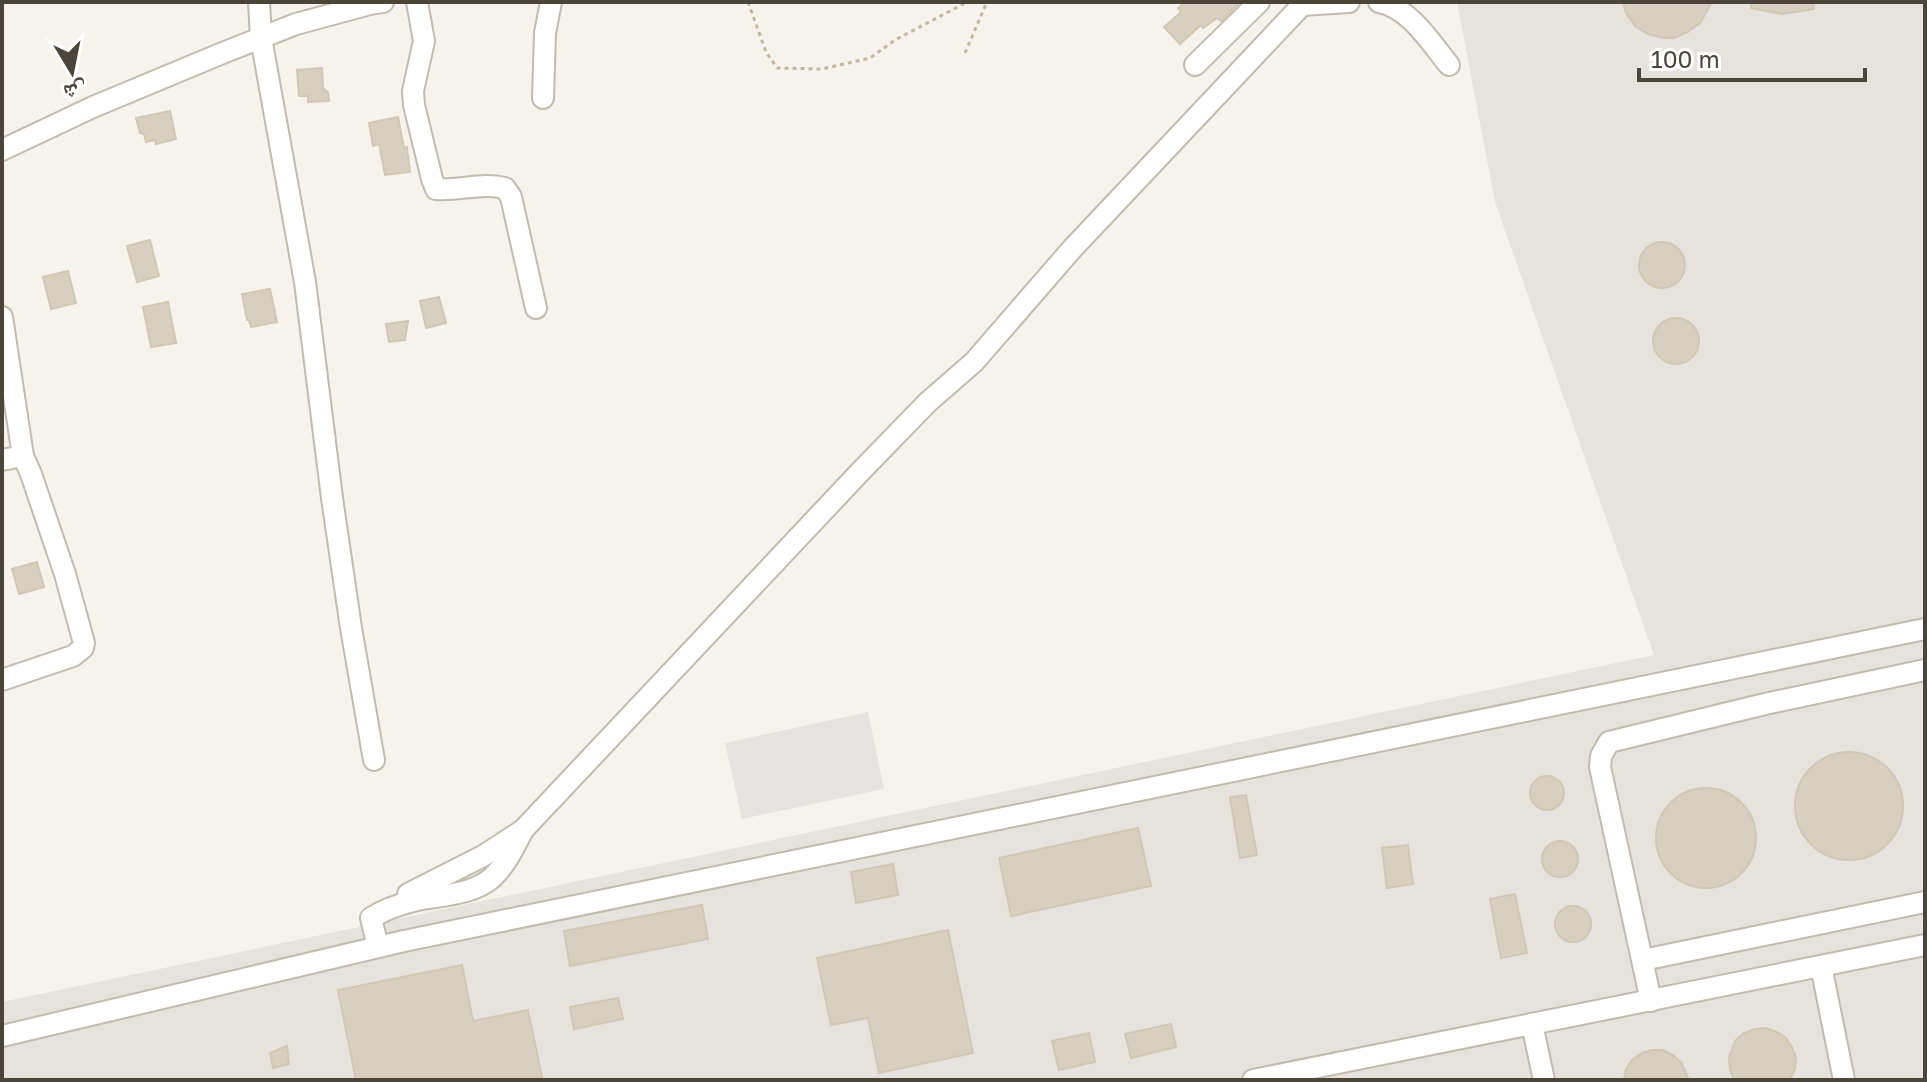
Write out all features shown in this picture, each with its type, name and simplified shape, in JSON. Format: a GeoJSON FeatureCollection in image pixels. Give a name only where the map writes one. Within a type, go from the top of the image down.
{"type":"FeatureCollection","features":[{"type":"Feature","properties":{"kind":"street"},"geometry":{"type":"LineString","coordinates":[[259,2],[261,38],[305,282],[332,498],[374,760]]}},
{"type":"Feature","properties":{"kind":"street"},"geometry":{"type":"LineString","coordinates":[[2,150],[93,107],[296,24],[383,2]]}},
{"type":"Feature","properties":{"kind":"street"},"geometry":{"type":"LineString","coordinates":[[417,2],[424,41],[413,91],[414,105],[432,179],[436,189],[495,185],[505,188],[511,197],[536,308]]}},
{"type":"Feature","properties":{"kind":"street"},"geometry":{"type":"LineString","coordinates":[[543,98],[545,33],[551,2]]}},
{"type":"Feature","properties":{"kind":"street"},"geometry":{"type":"LineString","coordinates":[[378,947],[371,918],[384,910],[470,890],[491,879],[507,861],[523,830],[899,432],[974,362],[1072,249],[1304,3],[1349,2]]}},
{"type":"Feature","properties":{"kind":"street"},"geometry":{"type":"LineString","coordinates":[[1379,2],[1396,8],[1411,19],[1449,65]]}},
{"type":"Feature","properties":{"kind":"street"},"geometry":{"type":"LineString","coordinates":[[1195,65],[1256,3]]}},
{"type":"Feature","properties":{"kind":"street"},"geometry":{"type":"LineString","coordinates":[[2,317],[23,456],[65,574],[84,643],[83,648],[73,656],[2,680]]}},
{"type":"Feature","properties":{"kind":"street"},"geometry":{"type":"LineString","coordinates":[[2,460],[23,456]]}},
{"type":"Feature","properties":{"kind":"street"},"geometry":{"type":"LineString","coordinates":[[2,1036],[378,947],[1925,629]]}},
{"type":"Feature","properties":{"kind":"street"},"geometry":{"type":"LineString","coordinates":[[1651,1001],[1600,767],[1601,756],[1609,742],[1925,670]]}},
{"type":"Feature","properties":{"kind":"street"},"geometry":{"type":"LineString","coordinates":[[1643,960],[1925,902]]}},
{"type":"Feature","properties":{"kind":"street"},"geometry":{"type":"LineString","coordinates":[[1253,1080],[1925,945]]}},
{"type":"Feature","properties":{"kind":"street"},"geometry":{"type":"LineString","coordinates":[[1821,966],[1844,1080]]}},
{"type":"Feature","properties":{"kind":"street"},"geometry":{"type":"LineString","coordinates":[[1532,1024],[1544,1080]]}},
{"type":"Feature","properties":{"kind":"path"},"geometry":{"type":"LineString","coordinates":[[748,2],[766,52],[777,68],[822,69],[870,58],[895,40],[967,2]]}},
{"type":"Feature","properties":{"kind":"path"},"geometry":{"type":"LineString","coordinates":[[965,53],[987,2]]}},
{"type":"Feature","properties":{"kind":"shaded area"},"geometry":{"type":"Polygon","coordinates":[[[1457,2],[1925,2],[1925,1080],[2,1080],[2,1002],[1654,655],[1495,202],[1457,2]]]}},
{"type":"Feature","properties":{"kind":"shaded area"},"geometry":{"type":"Polygon","coordinates":[[[868,712],[884,789],[742,819],[725,743],[868,712]]]}},
{"type":"Feature","properties":{"kind":"building"},"geometry":{"type":"Polygon","coordinates":[[[1186,2],[1240,2],[1221,21],[1217,18],[1203,28],[1201,25],[1180,44],[1164,27],[1181,12],[1178,8],[1186,2]]]}},
{"type":"Feature","properties":{"kind":"building"},"geometry":{"type":"Polygon","coordinates":[[[1623,2],[1712,2],[1700,23],[1688,32],[1674,38],[1663,38],[1635,26],[1623,2]]]}},
{"type":"Feature","properties":{"kind":"building"},"geometry":{"type":"Polygon","coordinates":[[[1751,2],[1813,2],[1814,9],[1782,14],[1751,8],[1751,2]]]}},
{"type":"Feature","properties":{"kind":"building"},"geometry":{"type":"Polygon","coordinates":[[[322,68],[323,88],[328,92],[329,101],[308,102],[308,96],[299,96],[297,70],[322,68]]]}},
{"type":"Feature","properties":{"kind":"building"},"geometry":{"type":"Polygon","coordinates":[[[170,111],[176,139],[156,144],[155,140],[146,142],[136,118],[170,111]]]}},
{"type":"Feature","properties":{"kind":"building"},"geometry":{"type":"Polygon","coordinates":[[[398,117],[410,172],[385,175],[379,144],[373,146],[369,123],[398,117]]]}},
{"type":"Feature","properties":{"kind":"building"},"geometry":{"type":"Polygon","coordinates":[[[150,240],[159,276],[137,282],[127,246],[150,240]]]}},
{"type":"Feature","properties":{"kind":"building"},"geometry":{"type":"Polygon","coordinates":[[[1662,242],[1679,248],[1685,265],[1679,282],[1662,288],[1645,282],[1639,265],[1645,248],[1662,242]]]}},
{"type":"Feature","properties":{"kind":"building"},"geometry":{"type":"Polygon","coordinates":[[[68,271],[76,303],[51,309],[43,277],[68,271]]]}},
{"type":"Feature","properties":{"kind":"building"},"geometry":{"type":"Polygon","coordinates":[[[270,289],[277,322],[251,327],[242,294],[270,289]]]}},
{"type":"Feature","properties":{"kind":"building"},"geometry":{"type":"Polygon","coordinates":[[[439,297],[446,323],[426,328],[420,301],[439,297]]]}},
{"type":"Feature","properties":{"kind":"building"},"geometry":{"type":"Polygon","coordinates":[[[168,302],[176,343],[151,347],[143,307],[168,302]]]}},
{"type":"Feature","properties":{"kind":"building"},"geometry":{"type":"Polygon","coordinates":[[[1676,318],[1692,325],[1699,341],[1692,357],[1676,364],[1660,357],[1653,341],[1660,325],[1676,318]]]}},
{"type":"Feature","properties":{"kind":"building"},"geometry":{"type":"Polygon","coordinates":[[[408,321],[405,340],[389,342],[386,324],[408,321]]]}},
{"type":"Feature","properties":{"kind":"building"},"geometry":{"type":"Polygon","coordinates":[[[37,562],[44,587],[19,594],[12,569],[37,562]]]}},
{"type":"Feature","properties":{"kind":"building"},"geometry":{"type":"Polygon","coordinates":[[[1849,752],[1870,756],[1887,768],[1899,785],[1903,806],[1899,827],[1887,844],[1870,856],[1849,860],[1828,856],[1811,844],[1799,827],[1795,806],[1799,785],[1811,768],[1828,756],[1849,752]]]}},
{"type":"Feature","properties":{"kind":"building"},"geometry":{"type":"Polygon","coordinates":[[[1547,776],[1559,781],[1564,793],[1559,805],[1547,810],[1535,805],[1530,793],[1535,781],[1547,776]]]}},
{"type":"Feature","properties":{"kind":"building"},"geometry":{"type":"Polygon","coordinates":[[[1706,788],[1725,792],[1741,803],[1752,819],[1756,838],[1752,857],[1741,873],[1725,884],[1706,888],[1687,884],[1671,873],[1660,857],[1656,838],[1660,819],[1671,803],[1687,792],[1706,788]]]}},
{"type":"Feature","properties":{"kind":"building"},"geometry":{"type":"Polygon","coordinates":[[[1246,795],[1257,855],[1240,858],[1230,797],[1246,795]]]}},
{"type":"Feature","properties":{"kind":"building"},"geometry":{"type":"Polygon","coordinates":[[[1138,828],[1151,886],[1011,916],[999,858],[1138,828]]]}},
{"type":"Feature","properties":{"kind":"building"},"geometry":{"type":"Polygon","coordinates":[[[1560,841],[1573,846],[1578,859],[1573,872],[1560,877],[1547,872],[1542,859],[1547,846],[1560,841]]]}},
{"type":"Feature","properties":{"kind":"building"},"geometry":{"type":"Polygon","coordinates":[[[1408,845],[1413,884],[1387,888],[1382,848],[1408,845]]]}},
{"type":"Feature","properties":{"kind":"building"},"geometry":{"type":"Polygon","coordinates":[[[893,864],[898,895],[856,903],[851,872],[893,864]]]}},
{"type":"Feature","properties":{"kind":"building"},"geometry":{"type":"Polygon","coordinates":[[[1515,894],[1527,953],[1501,958],[1490,899],[1515,894]]]}},
{"type":"Feature","properties":{"kind":"building"},"geometry":{"type":"Polygon","coordinates":[[[702,905],[708,939],[570,966],[564,931],[702,905]]]}},
{"type":"Feature","properties":{"kind":"building"},"geometry":{"type":"Polygon","coordinates":[[[1573,906],[1586,911],[1591,924],[1586,937],[1573,942],[1560,937],[1555,924],[1560,911],[1573,906]]]}},
{"type":"Feature","properties":{"kind":"building"},"geometry":{"type":"Polygon","coordinates":[[[948,930],[973,1053],[879,1073],[868,1018],[831,1025],[817,958],[948,930]]]}},
{"type":"Feature","properties":{"kind":"building"},"geometry":{"type":"Polygon","coordinates":[[[462,965],[473,1021],[528,1010],[542,1077],[529,1080],[356,1080],[338,990],[462,965]]]}},
{"type":"Feature","properties":{"kind":"building"},"geometry":{"type":"Polygon","coordinates":[[[618,998],[623,1019],[574,1029],[570,1007],[618,998]]]}},
{"type":"Feature","properties":{"kind":"building"},"geometry":{"type":"Polygon","coordinates":[[[1171,1024],[1176,1047],[1131,1058],[1125,1034],[1171,1024]]]}},
{"type":"Feature","properties":{"kind":"building"},"geometry":{"type":"Polygon","coordinates":[[[1766,1028],[1785,1037],[1792,1047],[1796,1058],[1790,1080],[1734,1080],[1729,1058],[1735,1041],[1744,1033],[1766,1028]]]}},
{"type":"Feature","properties":{"kind":"building"},"geometry":{"type":"Polygon","coordinates":[[[1089,1033],[1095,1062],[1059,1070],[1052,1041],[1089,1033]]]}},
{"type":"Feature","properties":{"kind":"building"},"geometry":{"type":"Polygon","coordinates":[[[287,1046],[289,1064],[273,1068],[270,1053],[287,1046]]]}},
{"type":"Feature","properties":{"kind":"building"},"geometry":{"type":"Polygon","coordinates":[[[1652,1050],[1663,1050],[1673,1055],[1681,1062],[1689,1080],[1624,1080],[1632,1060],[1652,1050]]]}}]}
